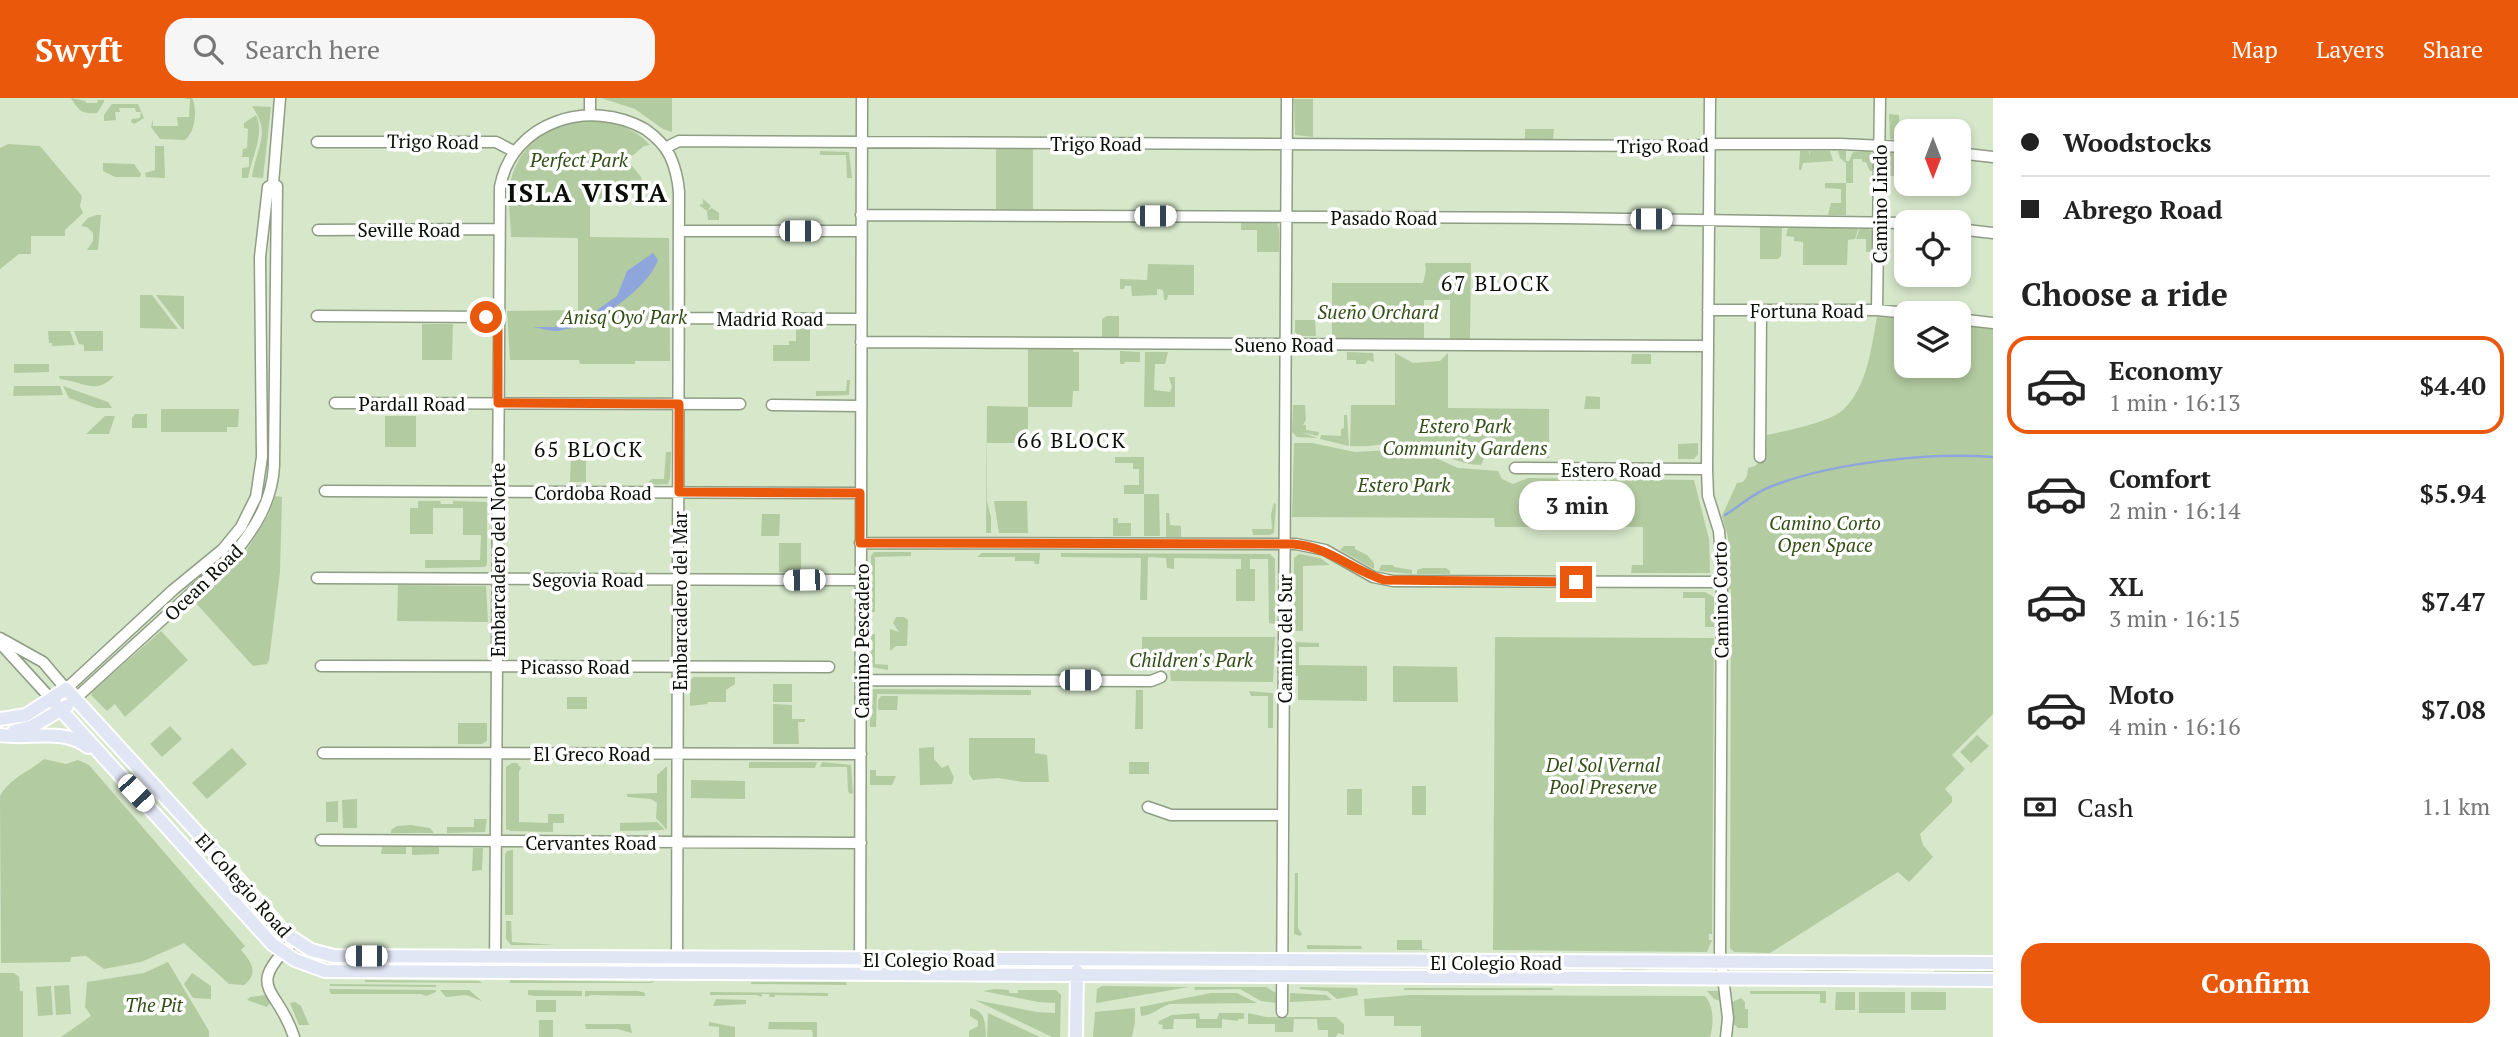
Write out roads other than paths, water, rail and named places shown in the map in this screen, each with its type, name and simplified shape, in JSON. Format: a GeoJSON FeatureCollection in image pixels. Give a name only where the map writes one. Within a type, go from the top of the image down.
{"type":"FeatureCollection","features":[{"type":"Feature","properties":{"kind":"main road","name":"El Colegio Road"},"geometry":{"type":"LineString","coordinates":[[66,689],[294,940],[311,950],[334,956],[1993,964]]}},
{"type":"Feature","properties":{"kind":"main road","name":"Ocean Road"},"geometry":{"type":"LineString","coordinates":[[0,719],[26,715],[66,689]]}},
{"type":"Feature","properties":{"kind":"main road","name":"Ocean Road"},"geometry":{"type":"LineString","coordinates":[[0,734],[33,726],[75,699]]}},
{"type":"Feature","properties":{"kind":"main road","name":"El Colegio Road"},"geometry":{"type":"LineString","coordinates":[[51,700],[282,953],[310,968],[326,971],[1989,979]]}},
{"type":"Feature","properties":{"kind":"main road"},"geometry":{"type":"LineString","coordinates":[[0,734],[71,737],[106,759]]}},
{"type":"Feature","properties":{"kind":"main road"},"geometry":{"type":"LineString","coordinates":[[1076,1037],[1077,960]]}},
{"type":"Feature","properties":{"kind":"street","name":"Ocean Road"},"geometry":{"type":"LineString","coordinates":[[273,184],[280,98]]}},
{"type":"Feature","properties":{"kind":"street","name":"Camino Pescadero"},"geometry":{"type":"LineString","coordinates":[[860,975],[862,98]]}},
{"type":"Feature","properties":{"kind":"street","name":"Camino del Sur"},"geometry":{"type":"LineString","coordinates":[[1282,1012],[1287,98]]}},
{"type":"Feature","properties":{"kind":"street","name":"Camino Corto"},"geometry":{"type":"LineString","coordinates":[[1710,98],[1707,496],[1719,531],[1722,582],[1721,962],[1728,1018],[1726,1037]]}},
{"type":"Feature","properties":{"kind":"street","name":"Camino Lindo"},"geometry":{"type":"LineString","coordinates":[[1877,310],[1880,98]]}},
{"type":"Feature","properties":{"kind":"street"},"geometry":{"type":"LineString","coordinates":[[513,151],[530,132],[546,121],[590,103],[628,118],[650,133],[665,148]]}},
{"type":"Feature","properties":{"kind":"street","name":"Trigo Road"},"geometry":{"type":"LineString","coordinates":[[665,148],[679,141],[1894,146]]}},
{"type":"Feature","properties":{"kind":"street","name":"Trigo Road"},"geometry":{"type":"LineString","coordinates":[[317,142],[496,142],[513,151]]}},
{"type":"Feature","properties":{"kind":"street","name":"Embarcadero del Mar"},"geometry":{"type":"LineString","coordinates":[[665,148],[677,179],[680,232],[677,974]]}},
{"type":"Feature","properties":{"kind":"street","name":"Embarcadero del Norte"},"geometry":{"type":"LineString","coordinates":[[495,973],[499,199],[502,173],[513,151]]}},
{"type":"Feature","properties":{"kind":"street"},"geometry":{"type":"LineString","coordinates":[[1971,154],[1993,157]]}},
{"type":"Feature","properties":{"kind":"street","name":"Ocean Road"},"geometry":{"type":"LineString","coordinates":[[66,689],[173,590],[223,549],[241,527],[256,497],[262,457],[260,257],[268,187],[273,184]]}},
{"type":"Feature","properties":{"kind":"street","name":"Ocean Road"},"geometry":{"type":"LineString","coordinates":[[75,699],[233,555],[250,534],[268,500],[275,466],[277,186],[273,184]]}},
{"type":"Feature","properties":{"kind":"street","name":"Pasado Road"},"geometry":{"type":"LineString","coordinates":[[861,215],[1894,222]]}},
{"type":"Feature","properties":{"kind":"street","name":"Seville Road"},"geometry":{"type":"LineString","coordinates":[[318,230],[499,229]]}},
{"type":"Feature","properties":{"kind":"street"},"geometry":{"type":"LineString","coordinates":[[1971,230],[1993,233]]}},
{"type":"Feature","properties":{"kind":"street"},"geometry":{"type":"LineString","coordinates":[[680,232],[861,231]]}},
{"type":"Feature","properties":{"kind":"street","name":"Fortuna Road"},"geometry":{"type":"LineString","coordinates":[[1708,310],[1894,312]]}},
{"type":"Feature","properties":{"kind":"street"},"geometry":{"type":"LineString","coordinates":[[1759,457],[1761,310]]}},
{"type":"Feature","properties":{"kind":"street"},"geometry":{"type":"LineString","coordinates":[[317,316],[498,317]]}},
{"type":"Feature","properties":{"kind":"street","name":"Madrid Road"},"geometry":{"type":"LineString","coordinates":[[679,318],[861,319]]}},
{"type":"Feature","properties":{"kind":"street"},"geometry":{"type":"LineString","coordinates":[[1971,320],[1993,323]]}},
{"type":"Feature","properties":{"kind":"street","name":"Sueno Road"},"geometry":{"type":"LineString","coordinates":[[861,342],[1708,346]]}},
{"type":"Feature","properties":{"kind":"street","name":"Pardall Road"},"geometry":{"type":"LineString","coordinates":[[335,403],[740,404]]}},
{"type":"Feature","properties":{"kind":"street"},"geometry":{"type":"LineString","coordinates":[[772,405],[860,406]]}},
{"type":"Feature","properties":{"kind":"street","name":"Estero Road"},"geometry":{"type":"LineString","coordinates":[[1514,468],[1707,469]]}},
{"type":"Feature","properties":{"kind":"street","name":"Cordoba Road"},"geometry":{"type":"LineString","coordinates":[[325,491],[860,493]]}},
{"type":"Feature","properties":{"kind":"street"},"geometry":{"type":"LineString","coordinates":[[860,543],[1284,544],[1325,550],[1373,577],[1392,581],[1722,582]]}},
{"type":"Feature","properties":{"kind":"street","name":"Segovia Road"},"geometry":{"type":"LineString","coordinates":[[317,578],[860,580]]}},
{"type":"Feature","properties":{"kind":"street","name":"El Colegio Road"},"geometry":{"type":"LineString","coordinates":[[0,638],[43,662],[66,689]]}},
{"type":"Feature","properties":{"kind":"street","name":"El Colegio Road"},"geometry":{"type":"LineString","coordinates":[[0,643],[51,700]]}},
{"type":"Feature","properties":{"kind":"street","name":"Picasso Road"},"geometry":{"type":"LineString","coordinates":[[321,666],[829,667]]}},
{"type":"Feature","properties":{"kind":"street"},"geometry":{"type":"LineString","coordinates":[[861,680],[1152,681],[1161,677]]}},
{"type":"Feature","properties":{"kind":"street","name":"El Greco Road"},"geometry":{"type":"LineString","coordinates":[[323,753],[861,754]]}},
{"type":"Feature","properties":{"kind":"street"},"geometry":{"type":"LineString","coordinates":[[1148,807],[1171,815],[1283,815]]}},
{"type":"Feature","properties":{"kind":"street","name":"Cervantes Road"},"geometry":{"type":"LineString","coordinates":[[321,840],[860,843]]}},
{"type":"Feature","properties":{"kind":"street"},"geometry":{"type":"LineString","coordinates":[[294,940],[270,966],[267,981],[294,1037]]}},
{"type":"Feature","properties":{"kind":"water"},"geometry":{"type":"Polygon","coordinates":[[[653,253],[658,260],[652,272],[615,307],[569,329],[555,331],[533,327],[554,327],[587,317],[617,296],[627,271],[653,253]]]}},
{"type":"Feature","properties":{"kind":"waterway"},"geometry":{"type":"LineString","coordinates":[[1725,515],[1764,490],[1821,471],[1910,458],[1993,457]]}},
{"type":"Feature","properties":{"kind":"district","name":"ISLA VISTA"},"geometry":{"type":"Point","coordinates":[588,192]}},
{"type":"Feature","properties":{"kind":"district","name":"67 BLOCK"},"geometry":{"type":"Point","coordinates":[1496,283]}},
{"type":"Feature","properties":{"kind":"district","name":"66 BLOCK"},"geometry":{"type":"Point","coordinates":[1072,440]}},
{"type":"Feature","properties":{"kind":"district","name":"65 BLOCK"},"geometry":{"type":"Point","coordinates":[589,449]}},
{"type":"Feature","properties":{"kind":"park label","name":"Perfect Park"},"geometry":{"type":"Point","coordinates":[579,159]}},
{"type":"Feature","properties":{"kind":"park label","name":"Sueño Orchard"},"geometry":{"type":"Point","coordinates":[1378,311]}},
{"type":"Feature","properties":{"kind":"park label","name":"Anisq'Oyo' Park"},"geometry":{"type":"Point","coordinates":[624,316]}},
{"type":"Feature","properties":{"kind":"park label","name":"Estero Park Community Gardens"},"geometry":{"type":"Point","coordinates":[1465,436]}},
{"type":"Feature","properties":{"kind":"park label","name":"Estero Park"},"geometry":{"type":"Point","coordinates":[1404,484]}},
{"type":"Feature","properties":{"kind":"park label","name":"Camino Corto Open Space"},"geometry":{"type":"Point","coordinates":[1825,533]}},
{"type":"Feature","properties":{"kind":"park label","name":"Children's Park"},"geometry":{"type":"Point","coordinates":[1191,659]}},
{"type":"Feature","properties":{"kind":"park label","name":"Del Sol Vernal Pool Preserve"},"geometry":{"type":"Point","coordinates":[1603,775]}},
{"type":"Feature","properties":{"kind":"park label","name":"The Pit"},"geometry":{"type":"Point","coordinates":[154,1004]}}]}
